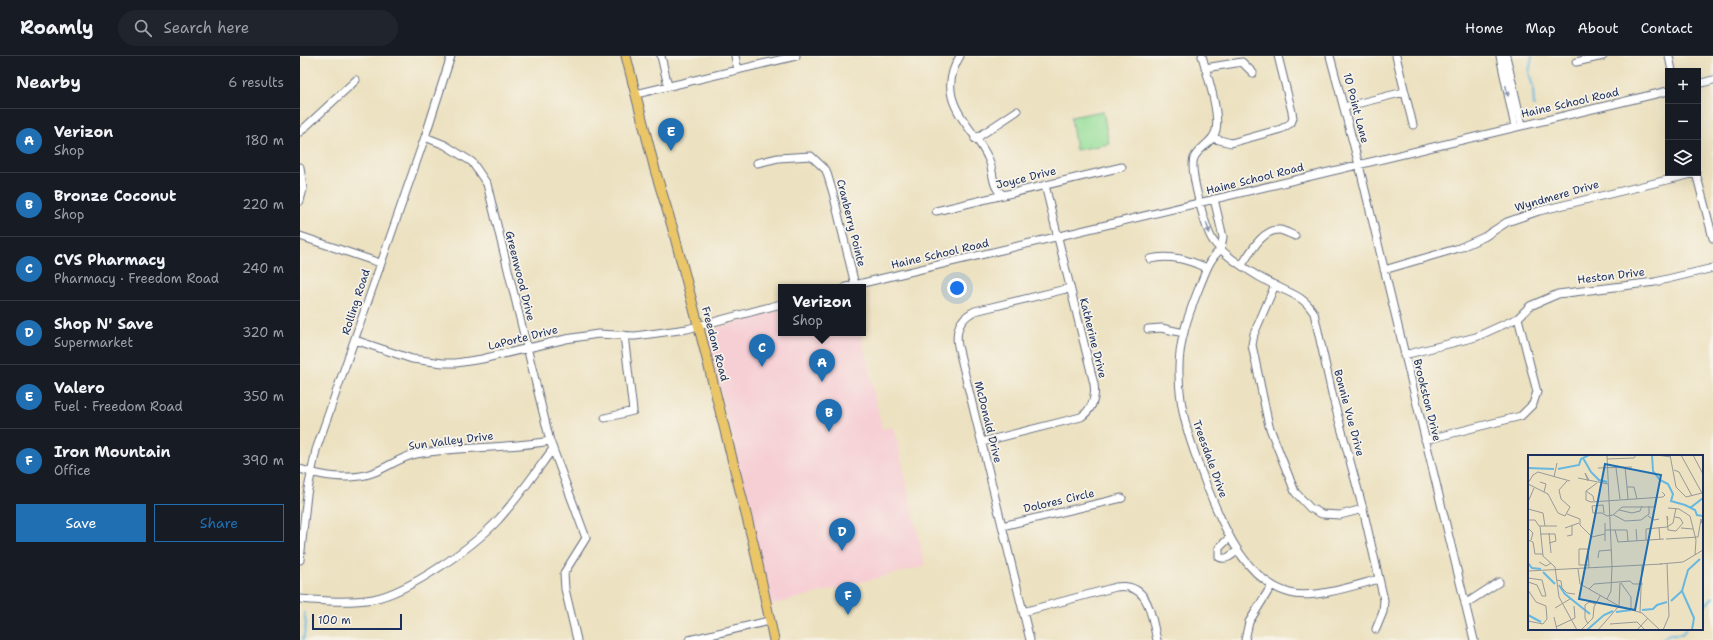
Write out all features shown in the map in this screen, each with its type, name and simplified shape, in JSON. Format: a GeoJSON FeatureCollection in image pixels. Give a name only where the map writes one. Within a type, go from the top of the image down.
{"type":"FeatureCollection","features":[{"type":"Feature","properties":{"kind":"main road","name":"Freedom Road"},"geometry":{"type":"LineString","coordinates":[[626,56],[698,327],[752,539],[774,640]]}},
{"type":"Feature","properties":{"kind":"street","name":"Rolling Road"},"geometry":{"type":"LineString","coordinates":[[300,560],[304,512],[310,472],[380,263],[425,137],[451,56]]}},
{"type":"Feature","properties":{"kind":"street"},"geometry":{"type":"LineString","coordinates":[[661,56],[668,86]]}},
{"type":"Feature","properties":{"kind":"street"},"geometry":{"type":"LineString","coordinates":[[735,56],[738,70]]}},
{"type":"Feature","properties":{"kind":"street"},"geometry":{"type":"LineString","coordinates":[[762,56],[764,64]]}},
{"type":"Feature","properties":{"kind":"street"},"geometry":{"type":"LineString","coordinates":[[636,94],[796,56]]}},
{"type":"Feature","properties":{"kind":"street"},"geometry":{"type":"LineString","coordinates":[[960,56],[954,67],[952,76],[952,94],[957,111],[989,160],[996,189],[1004,195]]}},
{"type":"Feature","properties":{"kind":"street"},"geometry":{"type":"LineString","coordinates":[[1202,56],[1216,113],[1216,130],[1212,138],[1231,143],[1281,129],[1291,123],[1293,118],[1292,112],[1278,56]]}},
{"type":"Feature","properties":{"kind":"street","name":"10 Point Lane"},"geometry":{"type":"LineString","coordinates":[[1330,56],[1359,165]]}},
{"type":"Feature","properties":{"kind":"street"},"geometry":{"type":"LineString","coordinates":[[1396,56],[1413,125]]}},
{"type":"Feature","properties":{"kind":"street"},"geometry":{"type":"LineString","coordinates":[[1500,56],[1519,126]]}},
{"type":"Feature","properties":{"kind":"street"},"geometry":{"type":"LineString","coordinates":[[1506,56],[1519,126]]}},
{"type":"Feature","properties":{"kind":"street"},"geometry":{"type":"LineString","coordinates":[[1576,62],[1603,56]]}},
{"type":"Feature","properties":{"kind":"street"},"geometry":{"type":"LineString","coordinates":[[1668,56],[1671,68]]}},
{"type":"Feature","properties":{"kind":"street"},"geometry":{"type":"LineString","coordinates":[[1205,68],[1242,62],[1253,73]]}},
{"type":"Feature","properties":{"kind":"street"},"geometry":{"type":"LineString","coordinates":[[300,132],[356,80]]}},
{"type":"Feature","properties":{"kind":"street"},"geometry":{"type":"LineString","coordinates":[[1701,83],[1713,80]]}},
{"type":"Feature","properties":{"kind":"street"},"geometry":{"type":"LineString","coordinates":[[1344,107],[1404,92]]}},
{"type":"Feature","properties":{"kind":"street","name":"Haine School Road"},"geometry":{"type":"LineString","coordinates":[[859,284],[1665,92]]}},
{"type":"Feature","properties":{"kind":"street"},"geometry":{"type":"LineString","coordinates":[[975,139],[1017,111]]}},
{"type":"Feature","properties":{"kind":"street","name":"Greenwood Drive"},"geometry":{"type":"LineString","coordinates":[[425,137],[445,145],[472,162],[487,184],[552,450],[586,538],[564,573],[565,589],[577,640]]}},
{"type":"Feature","properties":{"kind":"street","name":"Bonnie Vue Drive"},"geometry":{"type":"LineString","coordinates":[[1212,138],[1198,152],[1193,165],[1193,177],[1212,241],[1225,254],[1242,265],[1275,285],[1300,296],[1314,313],[1379,579],[1384,607],[1376,629]]}},
{"type":"Feature","properties":{"kind":"street","name":"Cranberry Pointe"},"geometry":{"type":"LineString","coordinates":[[757,163],[778,158],[811,156],[826,170],[855,284]]}},
{"type":"Feature","properties":{"kind":"street","name":"Brookston Drive"},"geometry":{"type":"LineString","coordinates":[[1359,165],[1474,640]]}},
{"type":"Feature","properties":{"kind":"street"},"geometry":{"type":"LineString","coordinates":[[300,167],[302,189],[300,201]]}},
{"type":"Feature","properties":{"kind":"street","name":"Joyce Drive"},"geometry":{"type":"LineString","coordinates":[[936,211],[1122,167]]}},
{"type":"Feature","properties":{"kind":"street","name":"Wyndmere Drive"},"geometry":{"type":"LineString","coordinates":[[1384,270],[1459,248],[1484,237],[1507,222],[1539,211],[1684,176]]}},
{"type":"Feature","properties":{"kind":"street"},"geometry":{"type":"LineString","coordinates":[[1697,176],[1713,238]]}},
{"type":"Feature","properties":{"kind":"street","name":"Katherine Drive"},"geometry":{"type":"LineString","coordinates":[[982,442],[1081,417],[1090,408],[1095,395],[1094,384],[1045,185]]}},
{"type":"Feature","properties":{"kind":"street"},"geometry":{"type":"LineString","coordinates":[[1214,199],[1223,237],[1221,249]]}},
{"type":"Feature","properties":{"kind":"street"},"geometry":{"type":"LineString","coordinates":[[1242,265],[1259,242],[1269,233],[1280,230],[1294,236]]}},
{"type":"Feature","properties":{"kind":"street"},"geometry":{"type":"LineString","coordinates":[[300,236],[380,263]]}},
{"type":"Feature","properties":{"kind":"street","name":"Treesdale Drive"},"geometry":{"type":"LineString","coordinates":[[1221,249],[1212,259],[1207,268],[1184,333],[1179,372],[1180,396],[1184,420],[1192,449],[1221,522],[1238,550],[1254,570],[1272,585],[1291,594],[1309,595],[1379,579]]}},
{"type":"Feature","properties":{"kind":"street"},"geometry":{"type":"LineString","coordinates":[[1150,259],[1171,257],[1196,263],[1207,268]]}},
{"type":"Feature","properties":{"kind":"street","name":"Heston Drive"},"geometry":{"type":"LineString","coordinates":[[1404,355],[1476,337],[1518,318],[1530,306],[1558,294],[1655,282],[1713,268]]}},
{"type":"Feature","properties":{"kind":"street"},"geometry":{"type":"LineString","coordinates":[[1275,285],[1254,334],[1252,346],[1269,426],[1292,485],[1304,502],[1316,511],[1326,515],[1340,515],[1363,509]]}},
{"type":"Feature","properties":{"kind":"street","name":"McDonald Drive"},"geometry":{"type":"LineString","coordinates":[[1030,640],[957,340],[958,330],[962,320],[970,313],[982,308],[1070,288]]}},
{"type":"Feature","properties":{"kind":"street"},"geometry":{"type":"LineString","coordinates":[[698,327],[778,305]]}},
{"type":"Feature","properties":{"kind":"street"},"geometry":{"type":"LineString","coordinates":[[1425,440],[1521,416],[1533,404],[1537,392],[1518,318]]}},
{"type":"Feature","properties":{"kind":"street","name":"LaPorte Drive"},"geometry":{"type":"LineString","coordinates":[[355,340],[412,358],[443,363],[482,359],[566,339],[598,334],[635,336],[698,327]]}},
{"type":"Feature","properties":{"kind":"street"},"geometry":{"type":"LineString","coordinates":[[1148,329],[1161,328],[1184,333]]}},
{"type":"Feature","properties":{"kind":"street"},"geometry":{"type":"LineString","coordinates":[[605,418],[634,412],[624,335]]}},
{"type":"Feature","properties":{"kind":"street","name":"Sun Valley Drive"},"geometry":{"type":"LineString","coordinates":[[300,469],[328,476],[355,477],[373,473],[394,462],[416,454],[550,441]]}},
{"type":"Feature","properties":{"kind":"street"},"geometry":{"type":"LineString","coordinates":[[300,599],[333,601],[374,598],[407,586],[449,560],[492,526],[552,450]]}},
{"type":"Feature","properties":{"kind":"street","name":"Dolores Circle"},"geometry":{"type":"LineString","coordinates":[[1002,526],[1122,498]]}},
{"type":"Feature","properties":{"kind":"street"},"geometry":{"type":"LineString","coordinates":[[1230,538],[1219,548],[1219,557],[1228,558],[1238,550]]}},
{"type":"Feature","properties":{"kind":"street"},"geometry":{"type":"LineString","coordinates":[[1465,604],[1499,582]]}},
{"type":"Feature","properties":{"kind":"street"},"geometry":{"type":"LineString","coordinates":[[1245,640],[1250,622],[1272,585]]}},
{"type":"Feature","properties":{"kind":"street"},"geometry":{"type":"LineString","coordinates":[[1023,612],[1116,587],[1128,587],[1141,593],[1146,600],[1156,640]]}},
{"type":"Feature","properties":{"kind":"street"},"geometry":{"type":"LineString","coordinates":[[689,640],[769,621]]}},
{"type":"Feature","properties":{"kind":"shaded area"},"geometry":{"type":"Polygon","coordinates":[[[778,311],[778,336],[862,336],[882,429],[894,427],[925,566],[770,605],[708,340],[708,336],[716,328],[778,311]]]}},
{"type":"Feature","properties":{"kind":"green space"},"geometry":{"type":"Polygon","coordinates":[[[1103,111],[1109,144],[1076,150],[1071,117],[1103,111]]]}},
{"type":"Feature","properties":{"kind":"waterway"},"geometry":{"type":"LineString","coordinates":[[1532,56],[1529,73],[1533,87],[1534,106]]}},
{"type":"Feature","properties":{"kind":"waterway"},"geometry":{"type":"LineString","coordinates":[[1703,608],[1713,597]]}},
{"type":"Feature","properties":{"kind":"waterway"},"geometry":{"type":"LineString","coordinates":[[303,640],[306,624],[304,613]]}},
{"type":"Feature","properties":{"kind":"waterway"},"geometry":{"type":"LineString","coordinates":[[1660,640],[1669,634],[1682,634],[1685,630]]}},
{"type":"Feature","properties":{"kind":"place","name":"Valero"},"geometry":{"type":"Point","coordinates":[671,151]}},
{"type":"Feature","properties":{"kind":"place","name":"CVS Pharmacy"},"geometry":{"type":"Point","coordinates":[762,367]}},
{"type":"Feature","properties":{"kind":"place","name":"Verizon"},"geometry":{"type":"Point","coordinates":[822,382]}},
{"type":"Feature","properties":{"kind":"place","name":"Bronze Coconut"},"geometry":{"type":"Point","coordinates":[829,432]}},
{"type":"Feature","properties":{"kind":"place","name":"Shop N' Save"},"geometry":{"type":"Point","coordinates":[842,551]}},
{"type":"Feature","properties":{"kind":"place","name":"Iron Mountain"},"geometry":{"type":"Point","coordinates":[848,615]}}]}
